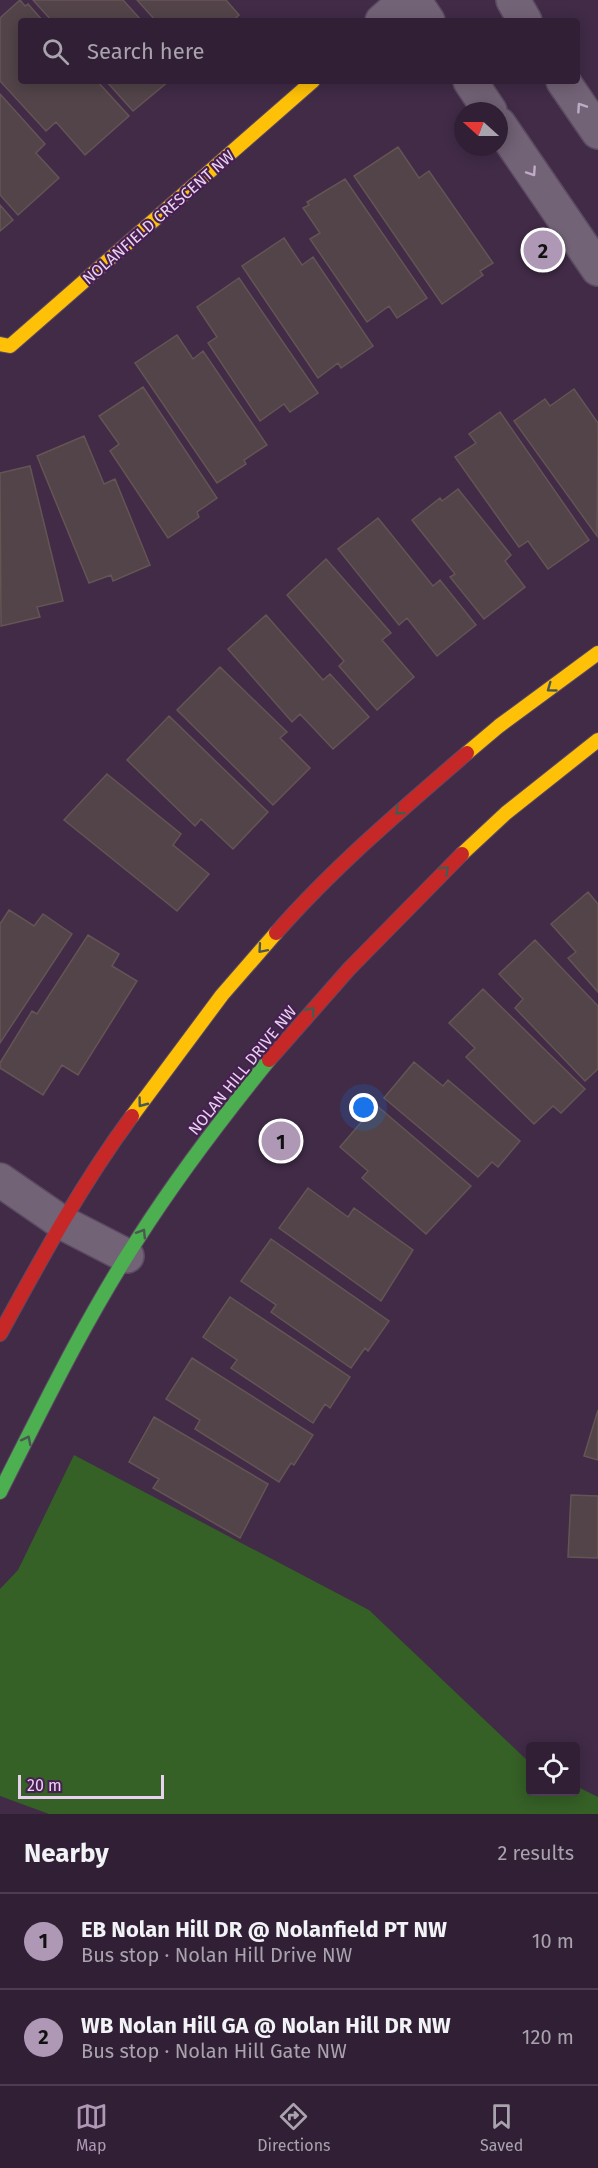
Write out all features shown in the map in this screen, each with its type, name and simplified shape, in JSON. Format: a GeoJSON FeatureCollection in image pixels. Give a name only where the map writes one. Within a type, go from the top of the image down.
{"type":"FeatureCollection","features":[{"type":"Feature","properties":{"kind":"street"},"geometry":{"type":"LineString","coordinates":[[384,18],[405,0]]}},
{"type":"Feature","properties":{"kind":"street"},"geometry":{"type":"LineString","coordinates":[[414,0],[426,18]]}},
{"type":"Feature","properties":{"kind":"street"},"geometry":{"type":"LineString","coordinates":[[513,0],[523,18]]}},
{"type":"Feature","properties":{"kind":"street","name":"NOLANFIELD CRESCENT NW"},"geometry":{"type":"LineString","coordinates":[[0,344],[10,346],[310,84]]}},
{"type":"Feature","properties":{"kind":"street"},"geometry":{"type":"LineString","coordinates":[[472,84],[484,102]]}},
{"type":"Feature","properties":{"kind":"street"},"geometry":{"type":"LineString","coordinates":[[565,84],[598,132]]}},
{"type":"Feature","properties":{"kind":"street"},"geometry":{"type":"LineString","coordinates":[[508,137],[598,269]]}},
{"type":"Feature","properties":{"kind":"street"},"geometry":{"type":"LineString","coordinates":[[0,1334],[61,1222],[95,1166],[222,996],[299,907],[396,814],[499,726],[598,653]]}},
{"type":"Feature","properties":{"kind":"street","name":"NOLAN HILL DRIVE NW"},"geometry":{"type":"LineString","coordinates":[[0,1492],[68,1359],[127,1257],[224,1114],[328,990],[392,922],[480,837],[598,740]]}},
{"type":"Feature","properties":{"kind":"street"},"geometry":{"type":"LineString","coordinates":[[0,1180],[61,1222],[127,1257]]}},
{"type":"Feature","properties":{"kind":"green space"},"geometry":{"type":"Polygon","coordinates":[[[74,1455],[369,1610],[526,1759],[526,1796],[580,1796],[580,1788],[598,1797],[598,1814],[49,1814],[0,1796],[0,1589],[18,1570],[74,1455]]]}},
{"type":"Feature","properties":{"kind":"building"},"geometry":{"type":"Polygon","coordinates":[[[20,0],[25,6],[28,4],[40,18],[18,18],[18,84],[100,84],[129,116],[85,155],[56,122],[46,131],[0,81],[0,18],[20,0]]]}},
{"type":"Feature","properties":{"kind":"building"},"geometry":{"type":"Polygon","coordinates":[[[33,0],[123,0],[139,18],[49,18],[33,0]]]}},
{"type":"Feature","properties":{"kind":"building"},"geometry":{"type":"Polygon","coordinates":[[[137,0],[226,0],[239,15],[236,18],[153,18],[137,0]]]}},
{"type":"Feature","properties":{"kind":"building"},"geometry":{"type":"Polygon","coordinates":[[[109,84],[165,84],[133,111],[109,84]]]}},
{"type":"Feature","properties":{"kind":"building"},"geometry":{"type":"Polygon","coordinates":[[[0,94],[45,144],[36,153],[59,178],[18,215],[0,195],[0,94]]]}},
{"type":"Feature","properties":{"kind":"building"},"geometry":{"type":"Polygon","coordinates":[[[398,147],[419,178],[429,171],[493,263],[480,271],[483,275],[442,304],[354,176],[398,147]]]}},
{"type":"Feature","properties":{"kind":"building"},"geometry":{"type":"Polygon","coordinates":[[[345,179],[427,298],[397,318],[389,306],[367,322],[310,239],[320,233],[303,208],[309,205],[307,202],[345,179]]]}},
{"type":"Feature","properties":{"kind":"building"},"geometry":{"type":"Polygon","coordinates":[[[0,205],[13,220],[0,231],[0,205]]]}},
{"type":"Feature","properties":{"kind":"building"},"geometry":{"type":"Polygon","coordinates":[[[284,238],[302,265],[313,257],[373,346],[341,368],[338,363],[318,378],[242,266],[284,238]]]}},
{"type":"Feature","properties":{"kind":"building"},"geometry":{"type":"Polygon","coordinates":[[[239,278],[318,393],[290,412],[284,404],[260,421],[208,343],[217,337],[197,307],[239,278]]]}},
{"type":"Feature","properties":{"kind":"building"},"geometry":{"type":"Polygon","coordinates":[[[177,335],[193,359],[203,351],[267,445],[244,460],[246,464],[217,483],[135,363],[177,335]]]}},
{"type":"Feature","properties":{"kind":"building"},"geometry":{"type":"Polygon","coordinates":[[[143,387],[217,498],[197,512],[199,517],[168,538],[110,451],[119,444],[99,416],[143,387]]]}},
{"type":"Feature","properties":{"kind":"building"},"geometry":{"type":"Polygon","coordinates":[[[574,389],[598,423],[597,536],[514,421],[545,399],[550,406],[574,389]]]}},
{"type":"Feature","properties":{"kind":"building"},"geometry":{"type":"Polygon","coordinates":[[[500,412],[589,540],[548,569],[528,541],[519,547],[455,457],[476,443],[469,434],[500,412]]]}},
{"type":"Feature","properties":{"kind":"building"},"geometry":{"type":"Polygon","coordinates":[[[84,436],[104,484],[115,479],[150,565],[113,581],[111,575],[89,583],[37,456],[84,436]]]}},
{"type":"Feature","properties":{"kind":"building"},"geometry":{"type":"Polygon","coordinates":[[[30,466],[63,601],[37,607],[40,617],[1,626],[0,473],[30,466]]]}},
{"type":"Feature","properties":{"kind":"building"},"geometry":{"type":"Polygon","coordinates":[[[458,489],[511,555],[505,561],[525,587],[484,619],[450,577],[455,574],[412,520],[440,498],[442,501],[458,489]]]}},
{"type":"Feature","properties":{"kind":"building"},"geometry":{"type":"Polygon","coordinates":[[[378,518],[433,586],[440,580],[476,625],[437,656],[407,618],[399,625],[338,549],[378,518]]]}},
{"type":"Feature","properties":{"kind":"building"},"geometry":{"type":"Polygon","coordinates":[[[326,559],[391,633],[382,640],[414,677],[377,710],[339,666],[344,661],[287,595],[326,559]]]}},
{"type":"Feature","properties":{"kind":"building"},"geometry":{"type":"Polygon","coordinates":[[[266,615],[323,680],[330,674],[369,717],[333,749],[300,714],[292,722],[228,649],[266,615]]]}},
{"type":"Feature","properties":{"kind":"building"},"geometry":{"type":"Polygon","coordinates":[[[220,667],[287,732],[280,738],[310,768],[273,805],[177,710],[220,667]]]}},
{"type":"Feature","properties":{"kind":"building"},"geometry":{"type":"Polygon","coordinates":[[[169,716],[268,812],[233,849],[201,819],[195,826],[127,760],[169,716]]]}},
{"type":"Feature","properties":{"kind":"building"},"geometry":{"type":"Polygon","coordinates":[[[107,774],[181,834],[173,845],[209,874],[177,911],[64,820],[107,774]]]}},
{"type":"Feature","properties":{"kind":"building"},"geometry":{"type":"Polygon","coordinates":[[[588,892],[598,904],[598,992],[568,958],[576,952],[551,924],[588,892]]]}},
{"type":"Feature","properties":{"kind":"building"},"geometry":{"type":"Polygon","coordinates":[[[9,910],[34,926],[43,914],[72,934],[0,1043],[0,924],[9,910]]]}},
{"type":"Feature","properties":{"kind":"building"},"geometry":{"type":"Polygon","coordinates":[[[88,935],[119,954],[112,966],[137,981],[78,1075],[62,1065],[43,1095],[0,1068],[0,1063],[32,1011],[37,1014],[88,935]]]}},
{"type":"Feature","properties":{"kind":"building"},"geometry":{"type":"Polygon","coordinates":[[[535,940],[598,1006],[598,1069],[585,1081],[515,1008],[523,999],[499,974],[535,940]]]}},
{"type":"Feature","properties":{"kind":"building"},"geometry":{"type":"Polygon","coordinates":[[[483,989],[585,1089],[561,1113],[553,1106],[534,1124],[466,1057],[475,1048],[449,1023],[483,989]]]}},
{"type":"Feature","properties":{"kind":"building"},"geometry":{"type":"Polygon","coordinates":[[[414,1062],[443,1086],[448,1080],[520,1141],[498,1167],[492,1162],[478,1177],[384,1098],[414,1062]]]}},
{"type":"Feature","properties":{"kind":"building"},"geometry":{"type":"Polygon","coordinates":[[[376,1105],[471,1186],[426,1234],[362,1178],[368,1171],[340,1147],[376,1105]]]}},
{"type":"Feature","properties":{"kind":"building"},"geometry":{"type":"Polygon","coordinates":[[[308,1188],[348,1217],[354,1208],[413,1250],[381,1301],[279,1228],[308,1188]]]}},
{"type":"Feature","properties":{"kind":"building"},"geometry":{"type":"Polygon","coordinates":[[[271,1239],[389,1321],[368,1351],[365,1348],[351,1368],[271,1312],[276,1305],[241,1281],[271,1239]]]}},
{"type":"Feature","properties":{"kind":"building"},"geometry":{"type":"Polygon","coordinates":[[[230,1297],[350,1377],[330,1408],[325,1404],[313,1423],[231,1368],[237,1360],[203,1337],[230,1297]]]}},
{"type":"Feature","properties":{"kind":"building"},"geometry":{"type":"Polygon","coordinates":[[[192,1358],[313,1435],[294,1465],[291,1463],[279,1482],[195,1429],[200,1420],[166,1399],[192,1358]]]}},
{"type":"Feature","properties":{"kind":"building"},"geometry":{"type":"Polygon","coordinates":[[[598,1410],[598,1460],[584,1456],[598,1410]]]}},
{"type":"Feature","properties":{"kind":"building"},"geometry":{"type":"Polygon","coordinates":[[[154,1417],[268,1484],[240,1538],[153,1488],[159,1479],[129,1462],[154,1417]]]}},
{"type":"Feature","properties":{"kind":"building"},"geometry":{"type":"Polygon","coordinates":[[[571,1495],[598,1496],[598,1558],[568,1557],[571,1495]]]}},
{"type":"Feature","properties":{"kind":"traffic: fast"},"geometry":{"type":"LineString","coordinates":[[0,1492],[65,1364],[118,1270],[184,1171],[269,1060]]}},
{"type":"Feature","properties":{"kind":"traffic: slow"},"geometry":{"type":"LineString","coordinates":[[0,344],[10,346],[310,84]]}},
{"type":"Feature","properties":{"kind":"traffic: slow"},"geometry":{"type":"LineString","coordinates":[[467,753],[499,726],[598,653]]}},
{"type":"Feature","properties":{"kind":"traffic: slow"},"geometry":{"type":"LineString","coordinates":[[462,854],[506,813],[598,740]]}},
{"type":"Feature","properties":{"kind":"traffic: slow"},"geometry":{"type":"LineString","coordinates":[[132,1116],[222,995],[276,933]]}},
{"type":"Feature","properties":{"kind":"traffic: jam"},"geometry":{"type":"LineString","coordinates":[[276,933],[345,862],[467,753]]}},
{"type":"Feature","properties":{"kind":"traffic: jam"},"geometry":{"type":"LineString","coordinates":[[269,1060],[349,969],[462,854]]}},
{"type":"Feature","properties":{"kind":"traffic: jam"},"geometry":{"type":"LineString","coordinates":[[0,1334],[46,1250],[113,1142],[132,1116]]}},
{"type":"Feature","properties":{"kind":"place","name":"WB Nolan Hill GA @ Nolan Hill DR NW"},"geometry":{"type":"Point","coordinates":[543,250]}},
{"type":"Feature","properties":{"kind":"place","name":"EB Nolan Hill DR @ Nolanfield PT NW"},"geometry":{"type":"Point","coordinates":[281,1141]}}]}
